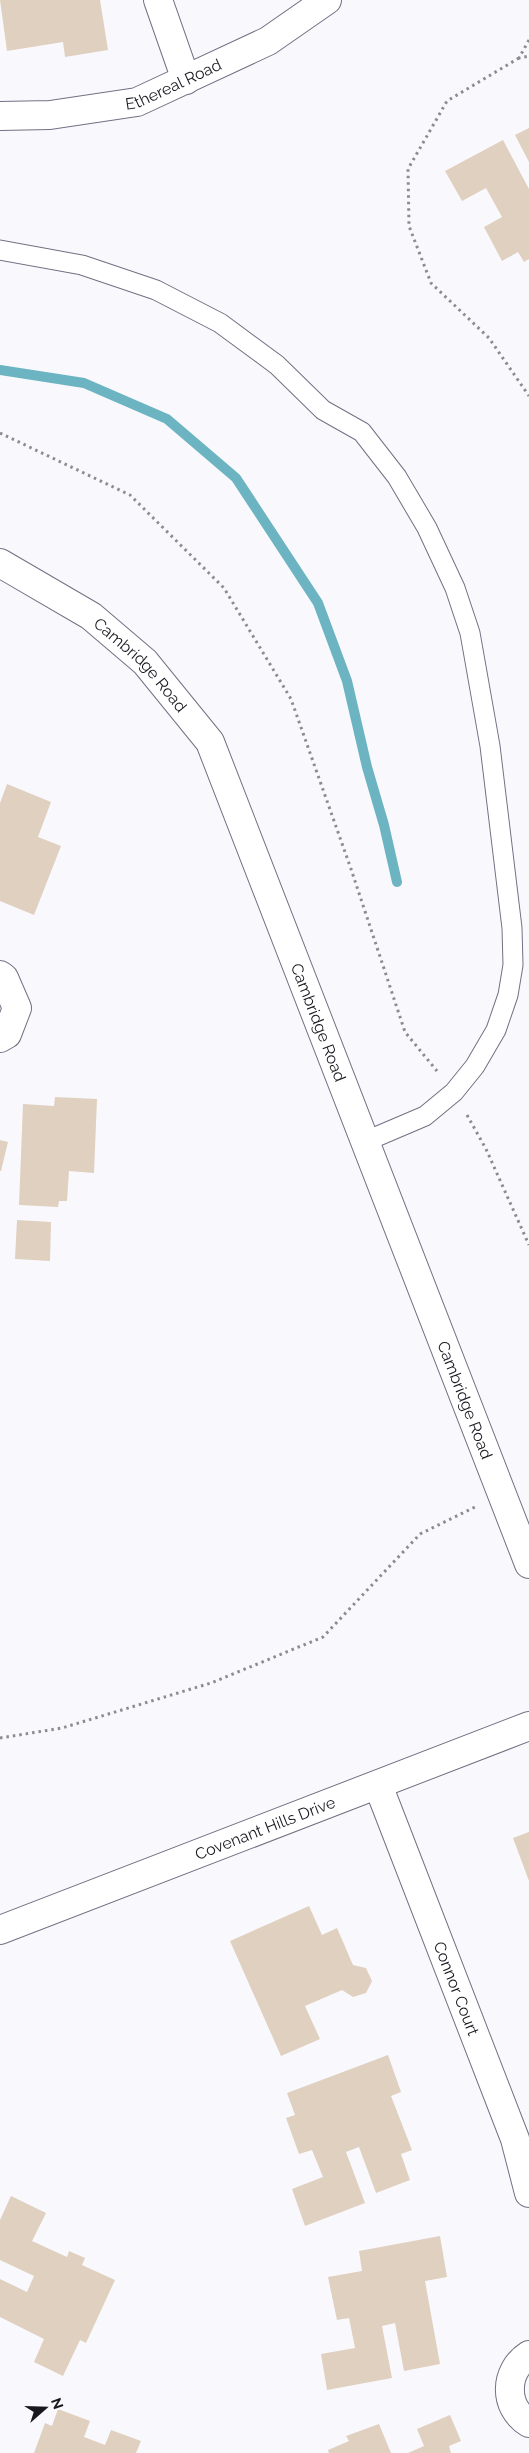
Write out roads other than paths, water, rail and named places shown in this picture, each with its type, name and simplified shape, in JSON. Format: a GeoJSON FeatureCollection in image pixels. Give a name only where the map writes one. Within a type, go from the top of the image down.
{"type":"FeatureCollection","features":[{"type":"Feature","properties":{"kind":"street"},"geometry":{"type":"LineString","coordinates":[[158,0],[186,80]]}},
{"type":"Feature","properties":{"kind":"street","name":"Ethereal Road"},"geometry":{"type":"LineString","coordinates":[[0,116],[50,115],[137,102],[268,41],[327,0]]}},
{"type":"Feature","properties":{"kind":"street","name":"Cambridge Road"},"geometry":{"type":"LineString","coordinates":[[0,563],[91,616],[145,662],[210,742],[529,1564]]}},
{"type":"Feature","properties":{"kind":"street"},"geometry":{"type":"LineString","coordinates":[[0,975],[4,978],[17,1008],[7,1034],[0,1038]]}},
{"type":"Feature","properties":{"kind":"street","name":"Covenant Hills Drive"},"geometry":{"type":"LineString","coordinates":[[0,1930],[529,1726]]}},
{"type":"Feature","properties":{"kind":"street","name":"Connor Court"},"geometry":{"type":"LineString","coordinates":[[378,1784],[515,2139],[529,2193]]}},
{"type":"Feature","properties":{"kind":"street"},"geometry":{"type":"LineString","coordinates":[[529,2355],[514,2370],[510,2383],[510,2397],[514,2409],[529,2423]]}},
{"type":"Feature","properties":{"kind":"lane"},"geometry":{"type":"LineString","coordinates":[[0,250],[82,265],[156,290],[220,323],[278,365],[324,410],[362,432],[398,477],[428,528],[455,588],[470,633],[490,746],[512,928],[512,972],[508,995],[496,1030],[475,1066],[454,1092],[425,1116],[364,1142]]}},
{"type":"Feature","properties":{"kind":"waterway"},"geometry":{"type":"LineString","coordinates":[[0,370],[84,383],[167,419],[236,478],[318,603],[347,681],[397,882]]}}]}
